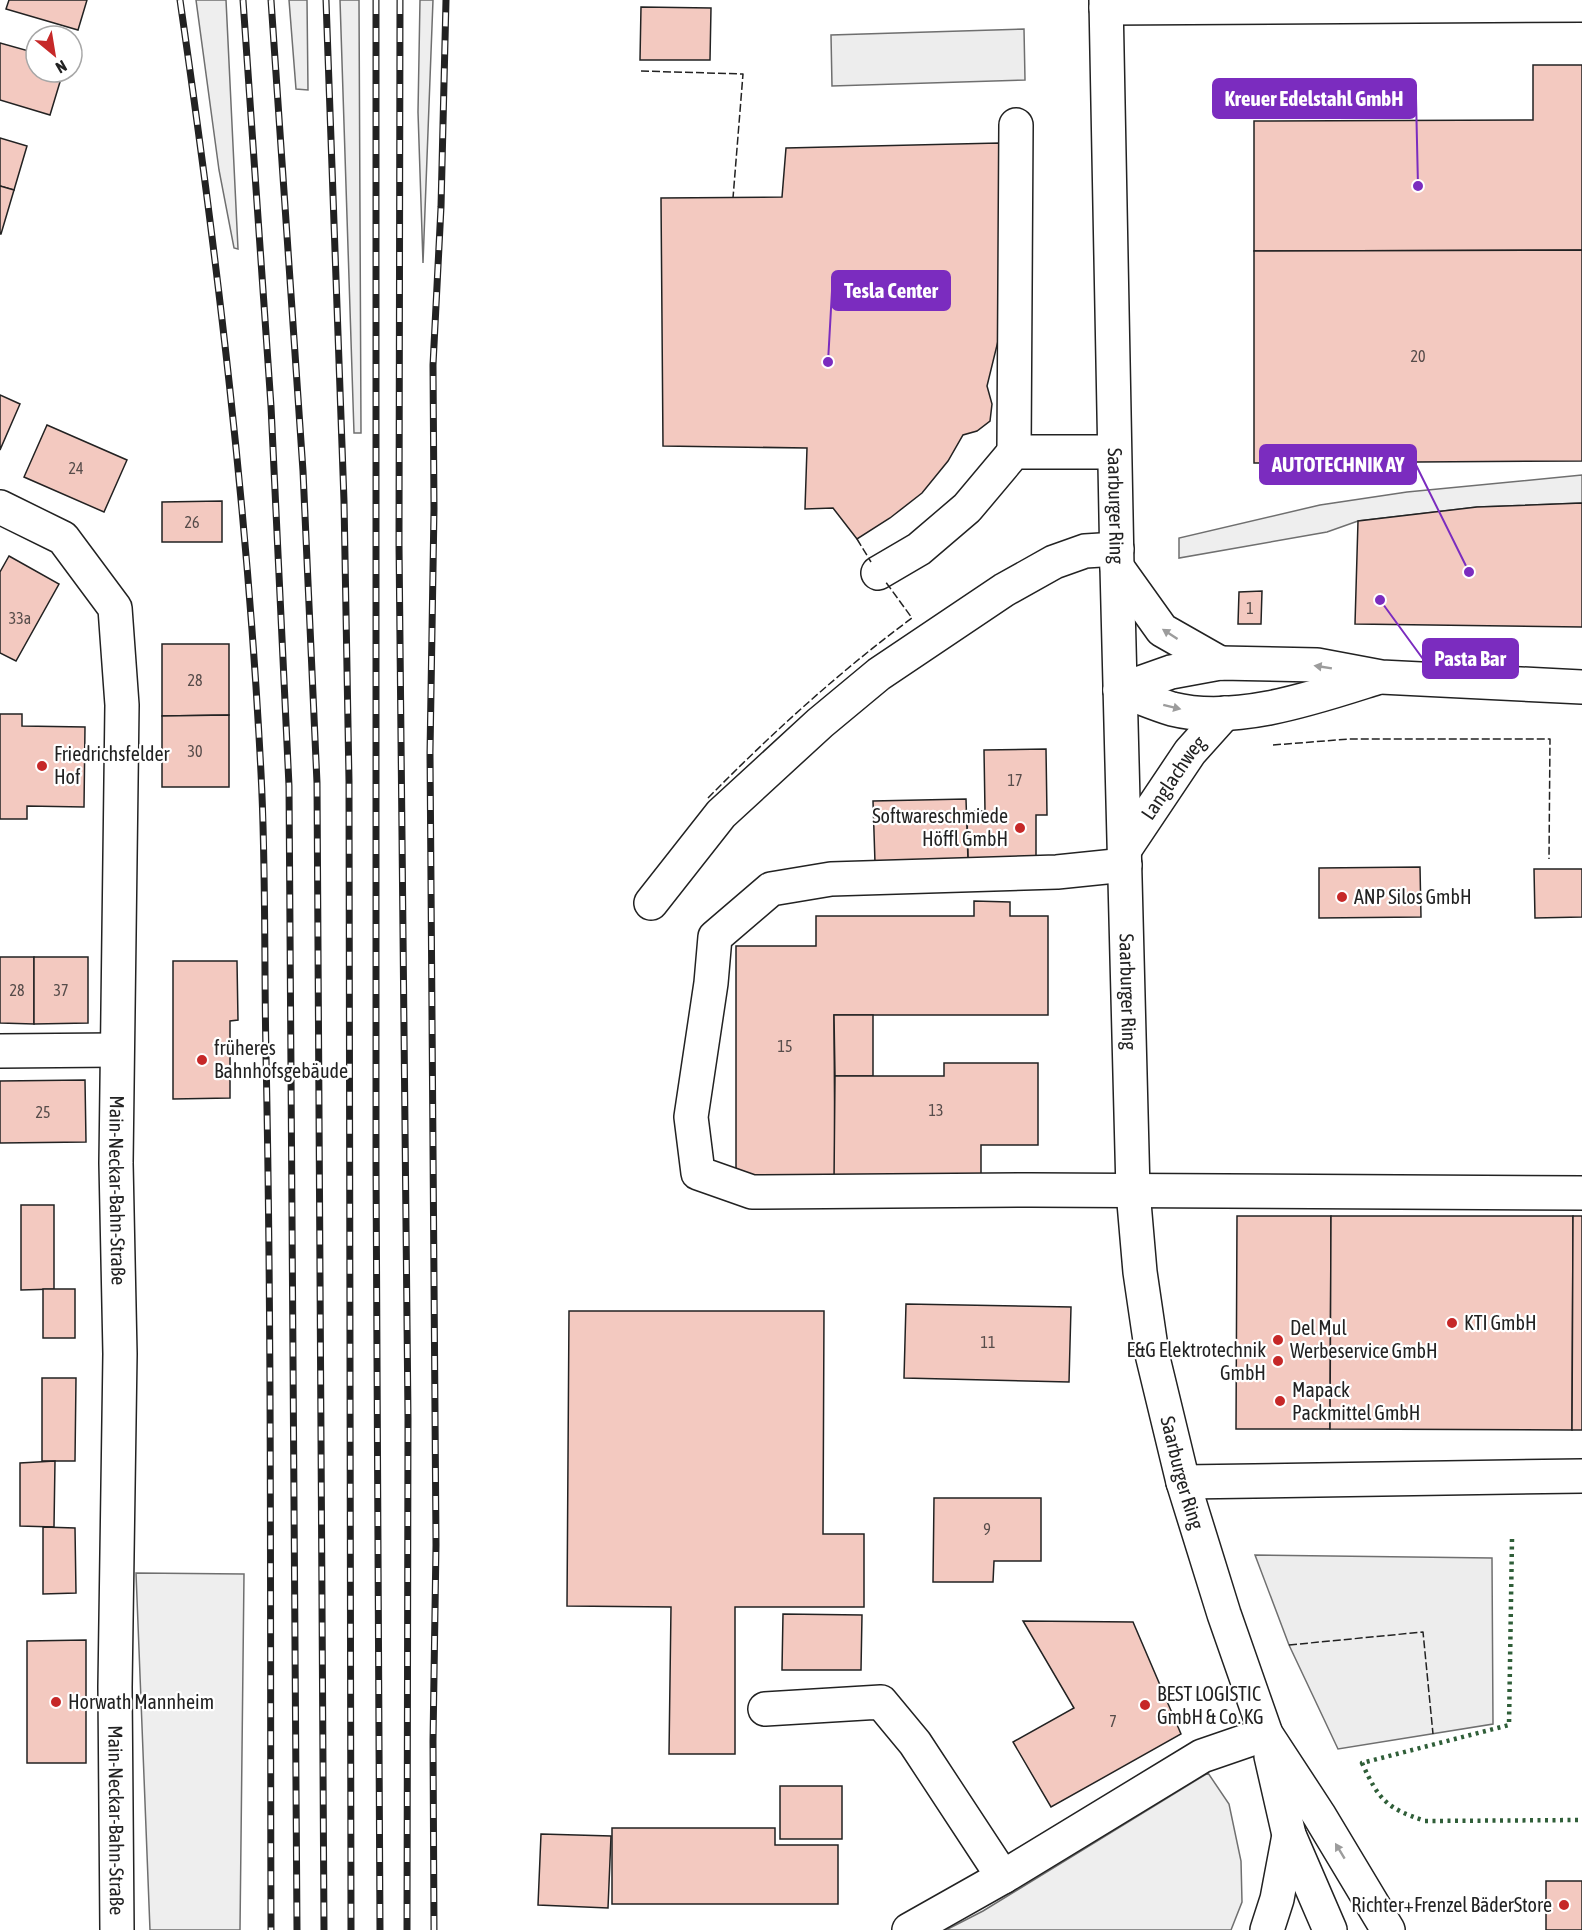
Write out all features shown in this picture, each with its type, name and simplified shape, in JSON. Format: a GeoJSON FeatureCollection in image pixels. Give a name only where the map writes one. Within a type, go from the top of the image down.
{"type":"FeatureCollection","features":[{"type":"Feature","properties":{"kind":"street"},"geometry":{"type":"LineString","coordinates":[[1106,4],[1582,4]]}},
{"type":"Feature","properties":{"kind":"street","name":"Saarburger Ring"},"geometry":{"type":"LineString","coordinates":[[1106,4],[1114,452],[1133,1191],[1140,1272],[1152,1354],[1183,1482],[1224,1614],[1266,1734],[1319,1815],[1388,1930]]}},
{"type":"Feature","properties":{"kind":"street"},"geometry":{"type":"LineString","coordinates":[[879,573],[919,549],[967,508],[1014,452],[1016,125]]}},
{"type":"Feature","properties":{"kind":"street"},"geometry":{"type":"LineString","coordinates":[[1014,452],[1114,452]]}},
{"type":"Feature","properties":{"kind":"street","name":"Main-Neckar-Bahn-Straße"},"geometry":{"type":"LineString","coordinates":[[0,507],[63,538],[115,608],[122,705],[116,1050],[120,1354],[115,1687],[117,1930]]}},
{"type":"Feature","properties":{"kind":"street"},"geometry":{"type":"LineString","coordinates":[[651,903],[721,814],[820,723],[879,674],[1004,590],[1054,562],[1085,551],[1117,558]]}},
{"type":"Feature","properties":{"kind":"street","name":"Langlachweg"},"geometry":{"type":"LineString","coordinates":[[1117,558],[1162,630],[1221,663]]}},
{"type":"Feature","properties":{"kind":"street","name":"Langlachweg"},"geometry":{"type":"LineString","coordinates":[[1120,690],[1171,672],[1221,663],[1317,665],[1381,677],[1582,687]]}},
{"type":"Feature","properties":{"kind":"street","name":"Langlachweg"},"geometry":{"type":"LineString","coordinates":[[1120,690],[1174,709],[1225,713],[1295,704],[1381,677]]}},
{"type":"Feature","properties":{"kind":"street","name":"Langlachweg"},"geometry":{"type":"LineString","coordinates":[[1125,857],[1190,752],[1225,713]]}},
{"type":"Feature","properties":{"kind":"street"},"geometry":{"type":"LineString","coordinates":[[1125,857],[1057,872],[831,879],[771,889],[715,937],[711,983],[691,1117],[698,1173],[752,1192],[1582,1193]]}},
{"type":"Feature","properties":{"kind":"street"},"geometry":{"type":"LineString","coordinates":[[0,1051],[116,1050]]}},
{"type":"Feature","properties":{"kind":"street"},"geometry":{"type":"LineString","coordinates":[[1183,1482],[1582,1476]]}},
{"type":"Feature","properties":{"kind":"street"},"geometry":{"type":"LineString","coordinates":[[765,1709],[881,1702],[915,1743],[1003,1877]]}},
{"type":"Feature","properties":{"kind":"street"},"geometry":{"type":"LineString","coordinates":[[909,1930],[1003,1877],[1202,1756],[1266,1734],[1289,1835],[1330,1930]]}},
{"type":"Feature","properties":{"kind":"street"},"geometry":{"type":"LineString","coordinates":[[1267,1930],[1277,1899],[1289,1835]]}},
{"type":"Feature","properties":{"kind":"shaded area"},"geometry":{"type":"Polygon","coordinates":[[[196,0],[226,0],[238,249],[234,248],[219,170],[196,0]]]}},
{"type":"Feature","properties":{"kind":"shaded area"},"geometry":{"type":"Polygon","coordinates":[[[289,0],[307,0],[308,90],[296,89],[289,0]]]}},
{"type":"Feature","properties":{"kind":"shaded area"},"geometry":{"type":"Polygon","coordinates":[[[340,0],[359,0],[361,433],[354,433],[340,0]]]}},
{"type":"Feature","properties":{"kind":"shaded area"},"geometry":{"type":"Polygon","coordinates":[[[420,0],[433,0],[423,263],[418,112],[420,0]]]}},
{"type":"Feature","properties":{"kind":"shaded area"},"geometry":{"type":"Polygon","coordinates":[[[1024,29],[1025,80],[832,86],[831,35],[1024,29]]]}},
{"type":"Feature","properties":{"kind":"shaded area"},"geometry":{"type":"Polygon","coordinates":[[[1582,475],[1582,503],[1477,507],[1358,521],[1327,532],[1179,558],[1179,538],[1320,505],[1407,492],[1582,475]]]}},
{"type":"Feature","properties":{"kind":"shaded area"},"geometry":{"type":"Polygon","coordinates":[[[1255,1555],[1492,1558],[1493,1724],[1338,1749],[1289,1645],[1255,1555]]]}},
{"type":"Feature","properties":{"kind":"shaded area"},"geometry":{"type":"Polygon","coordinates":[[[136,1573],[244,1574],[240,1930],[150,1930],[136,1573]]]}},
{"type":"Feature","properties":{"kind":"shaded area"},"geometry":{"type":"Polygon","coordinates":[[[1208,1773],[1229,1804],[1241,1861],[1242,1902],[1231,1930],[946,1930],[983,1911],[1208,1773]]]}},
{"type":"Feature","properties":{"kind":"building"},"geometry":{"type":"Polygon","coordinates":[[[9,0],[87,0],[80,24],[57,24],[6,9],[9,0]]]}},
{"type":"Feature","properties":{"kind":"building"},"geometry":{"type":"Polygon","coordinates":[[[641,7],[711,8],[710,60],[640,60],[641,7]]]}},
{"type":"Feature","properties":{"kind":"building"},"geometry":{"type":"Polygon","coordinates":[[[0,43],[24,50],[24,84],[59,84],[50,115],[0,100],[0,43]]]}},
{"type":"Feature","properties":{"kind":"building"},"geometry":{"type":"Polygon","coordinates":[[[1533,65],[1582,65],[1582,250],[1254,251],[1254,121],[1533,120],[1533,65]]]}},
{"type":"Feature","properties":{"kind":"building"},"geometry":{"type":"Polygon","coordinates":[[[0,138],[27,146],[14,190],[0,186],[0,138]]]}},
{"type":"Feature","properties":{"kind":"building"},"geometry":{"type":"Polygon","coordinates":[[[999,143],[999,337],[987,386],[992,404],[990,421],[977,431],[963,435],[948,461],[922,493],[890,518],[857,539],[833,508],[805,509],[807,448],[663,446],[661,198],[782,197],[786,148],[999,143]]]}},
{"type":"Feature","properties":{"kind":"building"},"geometry":{"type":"Polygon","coordinates":[[[0,186],[14,190],[1,234],[0,234],[0,186]]]}},
{"type":"Feature","properties":{"kind":"building"},"geometry":{"type":"Polygon","coordinates":[[[1582,250],[1582,461],[1254,463],[1254,251],[1582,250]]]}},
{"type":"Feature","properties":{"kind":"building"},"geometry":{"type":"Polygon","coordinates":[[[0,395],[20,404],[0,450],[0,395]]]}},
{"type":"Feature","properties":{"kind":"building"},"geometry":{"type":"Polygon","coordinates":[[[47,425],[127,460],[104,512],[24,477],[47,425]]]}},
{"type":"Feature","properties":{"kind":"building"},"geometry":{"type":"Polygon","coordinates":[[[222,501],[222,542],[162,542],[162,502],[222,501]]]}},
{"type":"Feature","properties":{"kind":"building"},"geometry":{"type":"Polygon","coordinates":[[[1582,503],[1582,627],[1355,624],[1358,521],[1477,507],[1582,503]]]}},
{"type":"Feature","properties":{"kind":"building"},"geometry":{"type":"Polygon","coordinates":[[[9,556],[59,584],[16,661],[0,653],[0,572],[9,556]]]}},
{"type":"Feature","properties":{"kind":"building"},"geometry":{"type":"Polygon","coordinates":[[[1262,591],[1261,624],[1238,624],[1239,592],[1262,591]]]}},
{"type":"Feature","properties":{"kind":"building"},"geometry":{"type":"Polygon","coordinates":[[[162,644],[229,644],[229,715],[162,716],[162,644]]]}},
{"type":"Feature","properties":{"kind":"building","name":"Friedrichsfelder Hof"},"geometry":{"type":"Polygon","coordinates":[[[0,714],[22,714],[22,726],[85,727],[84,807],[27,806],[27,819],[0,819],[0,714]]]}},
{"type":"Feature","properties":{"kind":"building"},"geometry":{"type":"Polygon","coordinates":[[[229,715],[229,787],[162,787],[162,716],[229,715]]]}},
{"type":"Feature","properties":{"kind":"building"},"geometry":{"type":"Polygon","coordinates":[[[1046,749],[1047,815],[1036,815],[1036,859],[968,861],[967,811],[985,811],[984,750],[1046,749]]]}},
{"type":"Feature","properties":{"kind":"building"},"geometry":{"type":"Polygon","coordinates":[[[966,799],[968,861],[875,863],[873,801],[966,799]]]}},
{"type":"Feature","properties":{"kind":"building"},"geometry":{"type":"Polygon","coordinates":[[[1420,867],[1421,917],[1319,918],[1319,868],[1420,867]]]}},
{"type":"Feature","properties":{"kind":"building"},"geometry":{"type":"Polygon","coordinates":[[[1534,869],[1582,869],[1582,917],[1535,918],[1534,869]]]}},
{"type":"Feature","properties":{"kind":"building"},"geometry":{"type":"Polygon","coordinates":[[[974,901],[1010,902],[1010,916],[1048,916],[1048,1015],[834,1015],[835,1177],[736,1177],[736,946],[816,946],[816,916],[974,916],[974,901]]]}},
{"type":"Feature","properties":{"kind":"building"},"geometry":{"type":"Polygon","coordinates":[[[0,957],[34,957],[34,1024],[0,1023],[0,957]]]}},
{"type":"Feature","properties":{"kind":"building"},"geometry":{"type":"Polygon","coordinates":[[[34,957],[88,957],[88,1023],[34,1024],[34,957]]]}},
{"type":"Feature","properties":{"kind":"building","name":"früheres Bahnhofsgebäude"},"geometry":{"type":"Polygon","coordinates":[[[173,961],[237,961],[238,1020],[230,1021],[230,1098],[173,1099],[173,961]]]}},
{"type":"Feature","properties":{"kind":"building"},"geometry":{"type":"Polygon","coordinates":[[[834,1015],[873,1015],[873,1076],[835,1076],[834,1015]]]}},
{"type":"Feature","properties":{"kind":"building"},"geometry":{"type":"Polygon","coordinates":[[[944,1063],[1038,1063],[1038,1145],[981,1145],[981,1181],[834,1181],[835,1076],[944,1076],[944,1063]]]}},
{"type":"Feature","properties":{"kind":"building"},"geometry":{"type":"Polygon","coordinates":[[[85,1080],[86,1142],[0,1143],[0,1081],[85,1080]]]}},
{"type":"Feature","properties":{"kind":"building"},"geometry":{"type":"Polygon","coordinates":[[[21,1205],[54,1205],[54,1289],[21,1290],[21,1205]]]}},
{"type":"Feature","properties":{"kind":"building"},"geometry":{"type":"Polygon","coordinates":[[[1237,1216],[1331,1216],[1330,1429],[1236,1429],[1237,1216]]]}},
{"type":"Feature","properties":{"kind":"building","name":"KTI GmbH"},"geometry":{"type":"Polygon","coordinates":[[[1331,1216],[1573,1216],[1572,1430],[1330,1429],[1331,1216]]]}},
{"type":"Feature","properties":{"kind":"building"},"geometry":{"type":"Polygon","coordinates":[[[1573,1216],[1582,1216],[1582,1430],[1572,1430],[1573,1216]]]}},
{"type":"Feature","properties":{"kind":"building"},"geometry":{"type":"Polygon","coordinates":[[[43,1289],[75,1289],[75,1338],[43,1338],[43,1289]]]}},
{"type":"Feature","properties":{"kind":"building"},"geometry":{"type":"Polygon","coordinates":[[[906,1304],[1071,1307],[1069,1382],[904,1378],[906,1304]]]}},
{"type":"Feature","properties":{"kind":"building"},"geometry":{"type":"Polygon","coordinates":[[[569,1311],[824,1311],[823,1534],[864,1534],[864,1607],[735,1607],[735,1754],[669,1754],[671,1607],[567,1606],[569,1311]]]}},
{"type":"Feature","properties":{"kind":"building"},"geometry":{"type":"Polygon","coordinates":[[[42,1378],[76,1378],[75,1461],[42,1461],[42,1378]]]}},
{"type":"Feature","properties":{"kind":"building"},"geometry":{"type":"Polygon","coordinates":[[[55,1461],[54,1527],[20,1526],[20,1463],[55,1461]]]}},
{"type":"Feature","properties":{"kind":"building"},"geometry":{"type":"Polygon","coordinates":[[[934,1498],[1041,1498],[1041,1561],[994,1561],[993,1582],[933,1582],[934,1498]]]}},
{"type":"Feature","properties":{"kind":"building"},"geometry":{"type":"Polygon","coordinates":[[[43,1527],[75,1528],[76,1593],[43,1594],[43,1527]]]}},
{"type":"Feature","properties":{"kind":"building"},"geometry":{"type":"Polygon","coordinates":[[[783,1614],[862,1615],[861,1670],[782,1670],[783,1614]]]}},
{"type":"Feature","properties":{"kind":"building"},"geometry":{"type":"Polygon","coordinates":[[[1023,1621],[1133,1622],[1181,1734],[1051,1807],[1013,1742],[1074,1708],[1023,1621]]]}},
{"type":"Feature","properties":{"kind":"building","name":"Horwath Mannheim"},"geometry":{"type":"Polygon","coordinates":[[[86,1640],[86,1763],[27,1763],[27,1641],[86,1640]]]}},
{"type":"Feature","properties":{"kind":"building"},"geometry":{"type":"Polygon","coordinates":[[[780,1786],[842,1786],[842,1839],[780,1839],[780,1786]]]}},
{"type":"Feature","properties":{"kind":"building"},"geometry":{"type":"Polygon","coordinates":[[[612,1828],[775,1828],[775,1845],[838,1845],[838,1904],[612,1904],[612,1828]]]}},
{"type":"Feature","properties":{"kind":"building"},"geometry":{"type":"Polygon","coordinates":[[[541,1834],[611,1836],[608,1908],[538,1905],[541,1834]]]}},
{"type":"Feature","properties":{"kind":"building","name":"Richter+Frenzel BäderStore"},"geometry":{"type":"Polygon","coordinates":[[[1546,1881],[1582,1881],[1582,1930],[1546,1930],[1546,1881]]]}},
{"type":"Feature","properties":{"kind":"railway"},"geometry":{"type":"LineString","coordinates":[[180,0],[230,386],[248,579],[263,808],[269,1274],[271,1930]]}},
{"type":"Feature","properties":{"kind":"railway"},"geometry":{"type":"LineString","coordinates":[[243,0],[271,406],[289,786],[297,1930]]}},
{"type":"Feature","properties":{"kind":"railway"},"geometry":{"type":"LineString","coordinates":[[271,0],[303,471],[317,783],[324,1930]]}},
{"type":"Feature","properties":{"kind":"railway"},"geometry":{"type":"LineString","coordinates":[[326,0],[344,501],[349,781],[351,1930]]}},
{"type":"Feature","properties":{"kind":"railway"},"geometry":{"type":"LineString","coordinates":[[376,0],[376,1166],[380,1930]]}},
{"type":"Feature","properties":{"kind":"railway"},"geometry":{"type":"LineString","coordinates":[[400,0],[399,544],[408,1418],[407,1930]]}},
{"type":"Feature","properties":{"kind":"railway"},"geometry":{"type":"LineString","coordinates":[[434,1930],[433,1741],[436,1545],[430,752],[434,509],[433,365],[441,207],[446,0]]}},
{"type":"Feature","properties":{"kind":"hedge"},"geometry":{"type":"LineString","coordinates":[[1512,1539],[1509,1725],[1362,1763],[1385,1801],[1401,1812],[1425,1821],[1582,1820]]}},
{"type":"Feature","properties":{"kind":"fence"},"geometry":{"type":"LineString","coordinates":[[641,71],[743,74],[733,198]]}},
{"type":"Feature","properties":{"kind":"fence"},"geometry":{"type":"LineString","coordinates":[[857,539],[871,562]]}},
{"type":"Feature","properties":{"kind":"fence"},"geometry":{"type":"LineString","coordinates":[[708,798],[807,704],[912,618],[885,581]]}},
{"type":"Feature","properties":{"kind":"fence"},"geometry":{"type":"LineString","coordinates":[[1273,745],[1349,739],[1550,739],[1549,859]]}},
{"type":"Feature","properties":{"kind":"fence"},"geometry":{"type":"LineString","coordinates":[[1289,1645],[1423,1632],[1433,1734]]}},
{"type":"Feature","properties":{"kind":"place","name":"Kreuer Edelstahl GmbH"},"geometry":{"type":"Point","coordinates":[1418,186]}},
{"type":"Feature","properties":{"kind":"place","name":"Tesla Center"},"geometry":{"type":"Point","coordinates":[828,362]}},
{"type":"Feature","properties":{"kind":"place","name":"AUTOTECHNIK AY"},"geometry":{"type":"Point","coordinates":[1469,572]}},
{"type":"Feature","properties":{"kind":"place","name":"Pasta Bar"},"geometry":{"type":"Point","coordinates":[1380,600]}},
{"type":"Feature","properties":{"kind":"place","name":"Friedrichsfelder Hof"},"geometry":{"type":"Point","coordinates":[42,766]}},
{"type":"Feature","properties":{"kind":"place","name":"Softwareschmiede Höffl GmbH"},"geometry":{"type":"Point","coordinates":[1020,828]}},
{"type":"Feature","properties":{"kind":"place","name":"ANP Silos GmbH"},"geometry":{"type":"Point","coordinates":[1342,897]}},
{"type":"Feature","properties":{"kind":"place","name":"früheres Bahnhofsgebäude"},"geometry":{"type":"Point","coordinates":[202,1060]}},
{"type":"Feature","properties":{"kind":"place","name":"KTI GmbH"},"geometry":{"type":"Point","coordinates":[1452,1323]}},
{"type":"Feature","properties":{"kind":"place","name":"Del Mul Werbeservice GmbH"},"geometry":{"type":"Point","coordinates":[1278,1340]}},
{"type":"Feature","properties":{"kind":"place","name":"E&G Elektrotechnik GmbH"},"geometry":{"type":"Point","coordinates":[1278,1361]}},
{"type":"Feature","properties":{"kind":"place","name":"Mapack Packmittel GmbH"},"geometry":{"type":"Point","coordinates":[1280,1401]}},
{"type":"Feature","properties":{"kind":"place","name":"Horwath Mannheim"},"geometry":{"type":"Point","coordinates":[56,1702]}},
{"type":"Feature","properties":{"kind":"place","name":"BEST LOGISTIC GmbH & Co. KG"},"geometry":{"type":"Point","coordinates":[1145,1705]}},
{"type":"Feature","properties":{"kind":"place","name":"Richter+Frenzel BäderStore"},"geometry":{"type":"Point","coordinates":[1564,1905]}}]}
